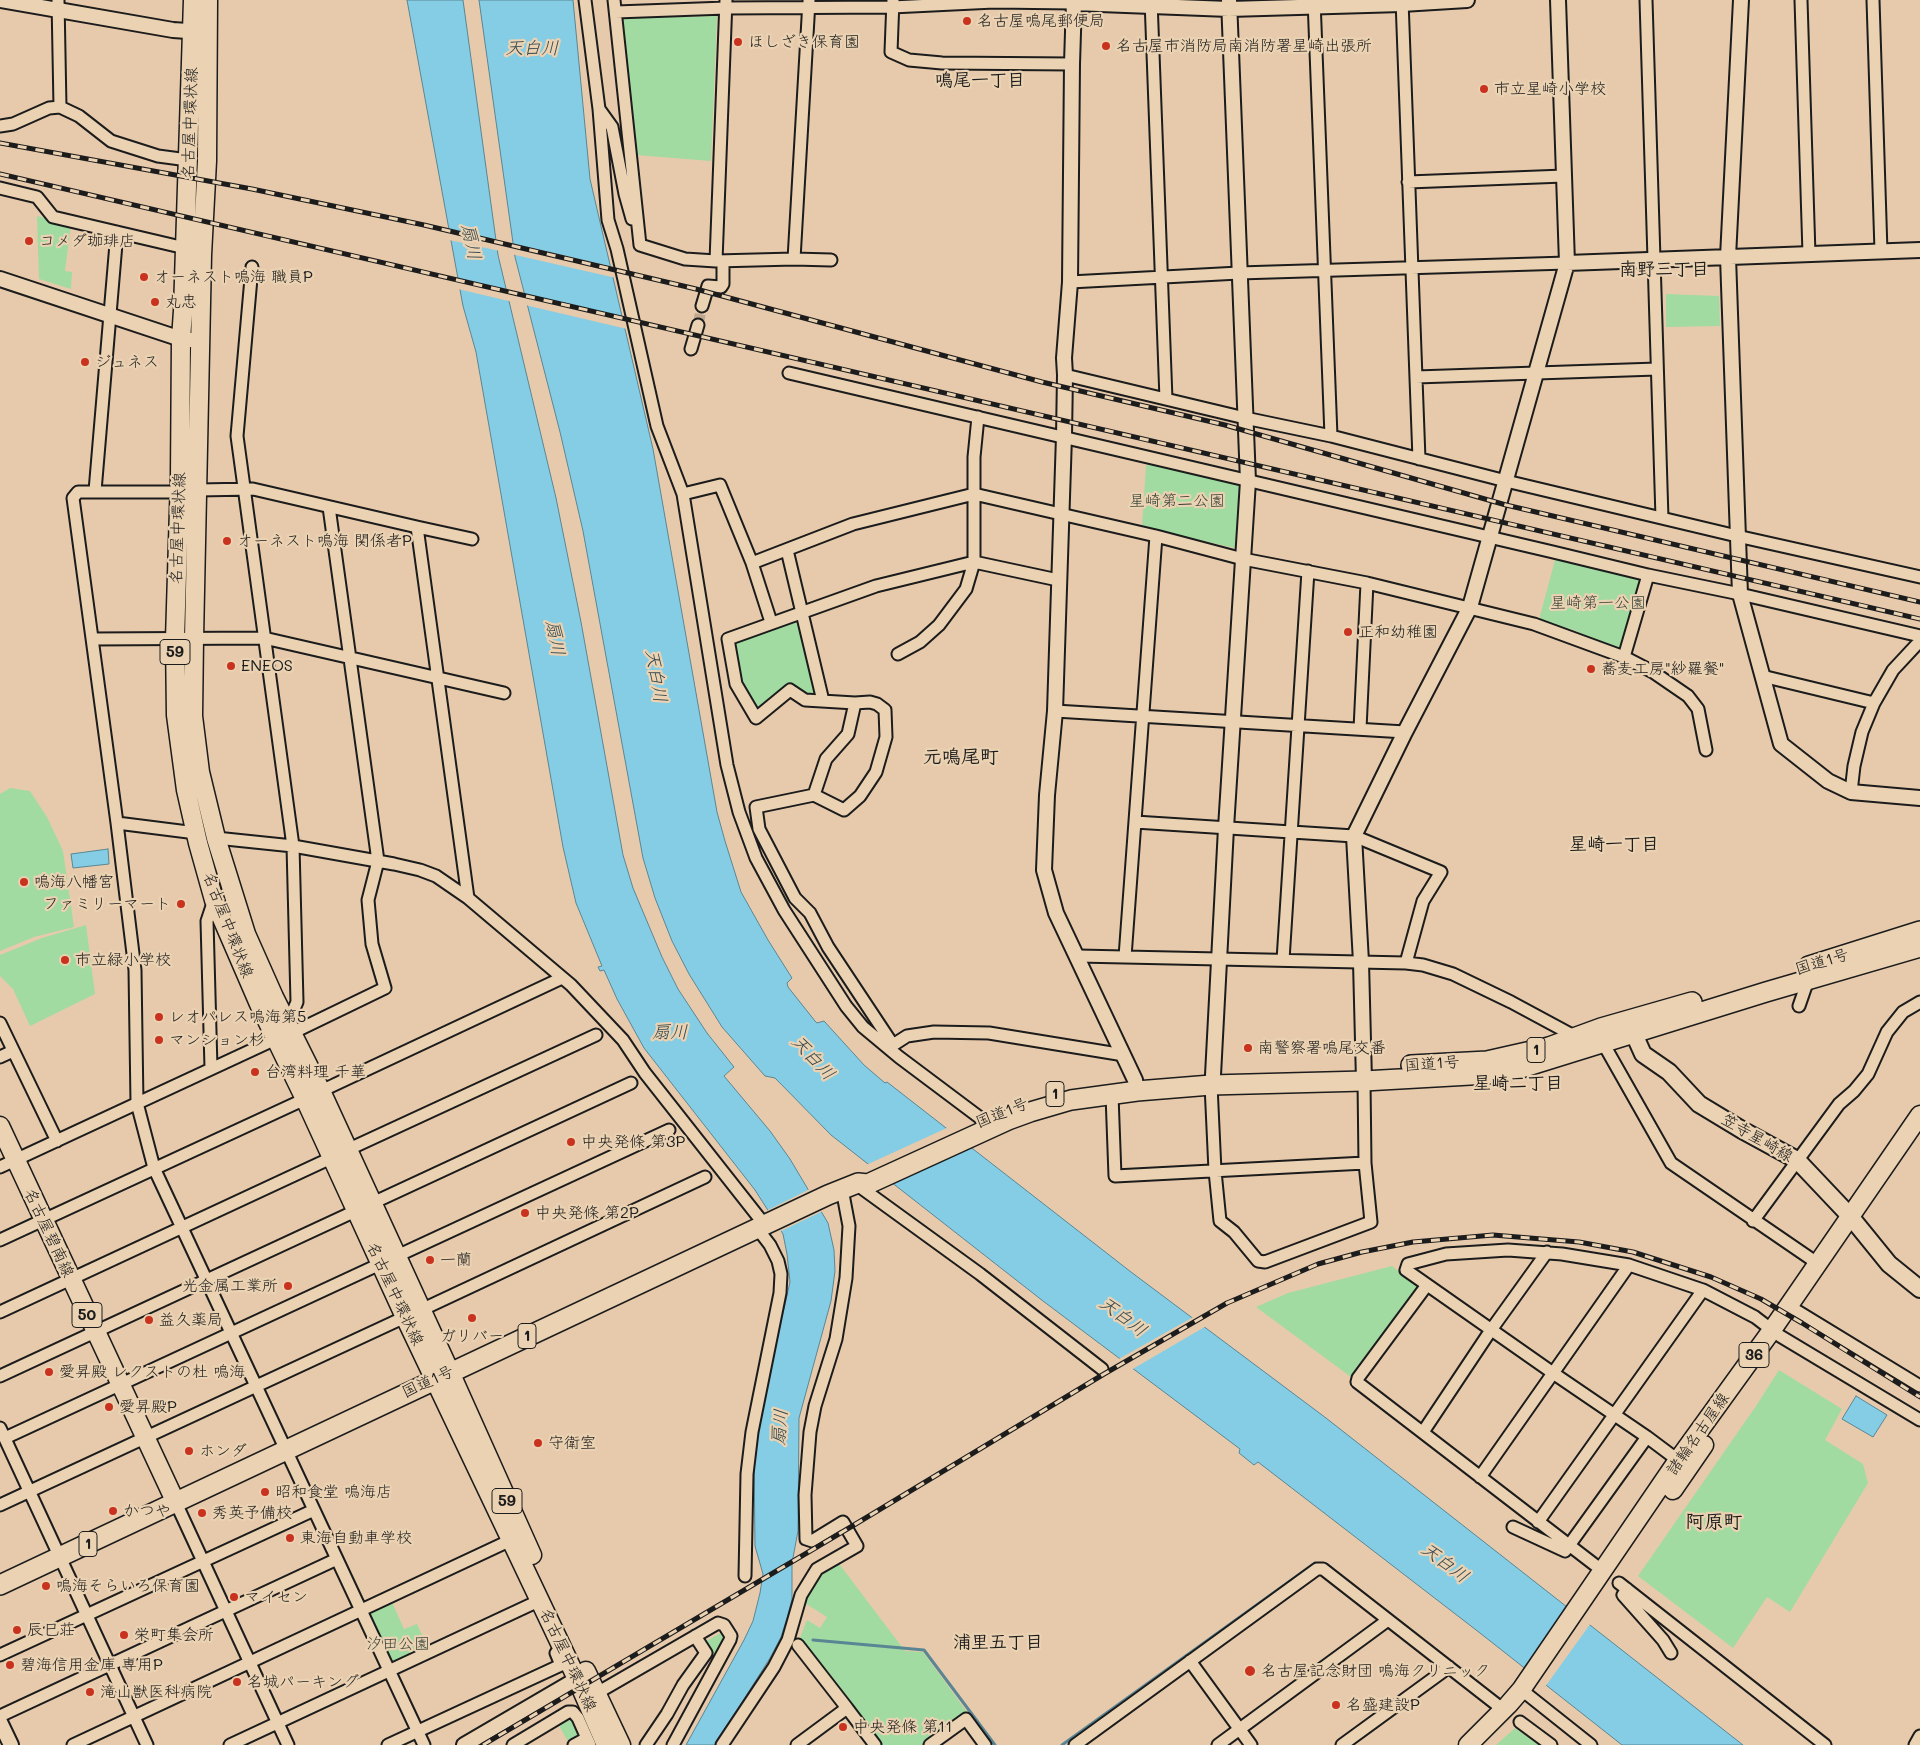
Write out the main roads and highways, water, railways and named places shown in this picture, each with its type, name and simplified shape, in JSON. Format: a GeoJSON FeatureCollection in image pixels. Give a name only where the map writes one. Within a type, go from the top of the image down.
{"type":"FeatureCollection","features":[{"type":"Feature","properties":{"kind":"highway","name":"国道1号"},"geometry":{"type":"LineString","coordinates":[[1363,1075],[1487,1060],[1549,1047],[1681,998],[1920,931]]}},
{"type":"Feature","properties":{"kind":"highway","name":"国道1号"},"geometry":{"type":"LineString","coordinates":[[0,1585],[763,1225],[983,1124],[1003,1110],[1070,1090],[1212,1080],[1363,1075],[1488,1074],[1518,1069],[1920,947]]}},
{"type":"Feature","properties":{"kind":"highway","name":"国道1号"},"geometry":{"type":"LineString","coordinates":[[983,1124],[1071,1100],[1112,1094],[1136,1086]]}},
{"type":"Feature","properties":{"kind":"main road","name":"名古屋中環状線"},"geometry":{"type":"LineString","coordinates":[[193,0],[200,32],[207,161],[200,341],[193,716],[200,772],[216,838],[242,921],[285,1032],[313,1095],[347,1150],[380,1264],[413,1313]]}},
{"type":"Feature","properties":{"kind":"main road","name":"名古屋中環状線"},"geometry":{"type":"LineString","coordinates":[[208,0],[200,32],[188,160],[181,339],[180,492],[174,639],[176,715],[186,790],[214,900],[227,932],[285,1032]]}},
{"type":"Feature","properties":{"kind":"main road","name":"笠寺星崎線"},"geometry":{"type":"LineString","coordinates":[[1634,1034],[1643,1054],[1669,1072],[1699,1104],[1796,1160],[1854,1221],[1889,1264],[1920,1289]]}},
{"type":"Feature","properties":{"kind":"main road","name":"名古屋中環状線"},"geometry":{"type":"LineString","coordinates":[[313,1095],[331,1158],[397,1256],[413,1313],[442,1376],[507,1542],[577,1679],[606,1745]]}},
{"type":"Feature","properties":{"kind":"main road","name":"諸輪名古屋線"},"geometry":{"type":"LineString","coordinates":[[1776,1333],[1797,1311],[1920,1115]]}},
{"type":"Feature","properties":{"kind":"main road","name":"名古屋碧南線"},"geometry":{"type":"LineString","coordinates":[[0,1126],[8,1163],[44,1220],[176,1503]]}},
{"type":"Feature","properties":{"kind":"main road","name":"諸輪名古屋線"},"geometry":{"type":"LineString","coordinates":[[1484,1745],[1507,1724],[1683,1464],[1776,1333],[1817,1263],[1854,1221],[1920,1135]]}},
{"type":"Feature","properties":{"kind":"main road","name":"名古屋中環状線"},"geometry":{"type":"LineString","coordinates":[[442,1376],[498,1481],[621,1745]]}},
{"type":"Feature","properties":{"kind":"main road","name":"諸輪名古屋線"},"geometry":{"type":"LineString","coordinates":[[1468,1745],[1508,1705],[1527,1692]]}},
{"type":"Feature","properties":{"kind":"water","name":"扇川"},"geometry":{"type":"Polygon","coordinates":[[[407,0],[463,0],[498,255],[556,498],[581,622],[623,855],[633,888],[662,957],[678,989],[707,1033],[734,1067],[724,1076],[770,1131],[790,1159],[828,1223],[834,1250],[835,1271],[831,1301],[799,1418],[798,1531],[792,1563],[792,1599],[781,1637],[770,1658],[715,1745],[686,1745],[744,1640],[753,1621],[760,1593],[763,1574],[755,1546],[754,1458],[759,1419],[790,1282],[787,1254],[783,1234],[755,1190],[644,1048],[617,999],[604,970],[600,971],[598,967],[602,966],[576,903],[563,847],[476,352],[463,306],[407,0]]]}},
{"type":"Feature","properties":{"kind":"water","name":"天白川"},"geometry":{"type":"Polygon","coordinates":[[[479,0],[573,0],[590,179],[653,449],[717,812],[741,892],[792,978],[787,983],[788,987],[817,1023],[824,1021],[864,1065],[885,1083],[887,1082],[1131,1272],[1326,1418],[1743,1745],[1622,1745],[1258,1462],[1254,1465],[1239,1453],[1240,1449],[1043,1301],[831,1135],[775,1078],[765,1076],[722,1027],[689,974],[672,941],[655,898],[643,858],[583,531],[560,432],[515,257],[479,0]]]}},
{"type":"Feature","properties":{"kind":"water"},"geometry":{"type":"Polygon","coordinates":[[[108,849],[109,864],[73,868],[71,854],[108,849]]]}},
{"type":"Feature","properties":{"kind":"water"},"geometry":{"type":"Polygon","coordinates":[[[1856,1396],[1887,1415],[1873,1437],[1842,1419],[1856,1396]]]}},
{"type":"Feature","properties":{"kind":"waterway"},"geometry":{"type":"LineString","coordinates":[[1062,1745],[1315,1563]]}},
{"type":"Feature","properties":{"kind":"waterway"},"geometry":{"type":"LineString","coordinates":[[813,1640],[924,1650],[995,1745]]}},
{"type":"Feature","properties":{"kind":"tunnel"},"geometry":{"type":"LineString","coordinates":[[698,325],[702,306]]}},
{"type":"Feature","properties":{"kind":"railway"},"geometry":{"type":"LineString","coordinates":[[0,143],[252,189],[424,225],[696,289],[1042,382],[1225,425],[1506,505],[1920,602]]}},
{"type":"Feature","properties":{"kind":"railway"},"geometry":{"type":"LineString","coordinates":[[0,174],[1920,619]]}},
{"type":"Feature","properties":{"kind":"railway"},"geometry":{"type":"LineString","coordinates":[[483,1745],[1104,1374],[1227,1303],[1318,1264],[1362,1252],[1413,1242],[1493,1235],[1579,1242],[1633,1252],[1711,1277],[1761,1299],[1920,1397]]}},
{"type":"Feature","properties":{"kind":"place","name":"名古屋鳴尾郵便局"},"geometry":{"type":"Point","coordinates":[967,21]}},
{"type":"Feature","properties":{"kind":"place","name":"ほしざき保育園"},"geometry":{"type":"Point","coordinates":[738,42]}},
{"type":"Feature","properties":{"kind":"place","name":"名古屋市消防局南消防署星崎出張所"},"geometry":{"type":"Point","coordinates":[1106,46]}},
{"type":"Feature","properties":{"kind":"place","name":"市立星崎小学校"},"geometry":{"type":"Point","coordinates":[1484,89]}},
{"type":"Feature","properties":{"kind":"place","name":"コメダ珈琲店"},"geometry":{"type":"Point","coordinates":[29,241]}},
{"type":"Feature","properties":{"kind":"place","name":"オーネスト鳴海 職員P"},"geometry":{"type":"Point","coordinates":[144,277]}},
{"type":"Feature","properties":{"kind":"place","name":"丸忠"},"geometry":{"type":"Point","coordinates":[155,302]}},
{"type":"Feature","properties":{"kind":"place","name":"ジュネス"},"geometry":{"type":"Point","coordinates":[85,362]}},
{"type":"Feature","properties":{"kind":"place","name":"オーネスト鳴海 関係者P"},"geometry":{"type":"Point","coordinates":[227,541]}},
{"type":"Feature","properties":{"kind":"place","name":"正和幼稚園"},"geometry":{"type":"Point","coordinates":[1348,632]}},
{"type":"Feature","properties":{"kind":"place","name":"ENEOS"},"geometry":{"type":"Point","coordinates":[231,666]}},
{"type":"Feature","properties":{"kind":"place","name":"蕎麦工房\"紗羅餐\""},"geometry":{"type":"Point","coordinates":[1591,669]}},
{"type":"Feature","properties":{"kind":"place","name":"鳴海八幡宮"},"geometry":{"type":"Point","coordinates":[24,882]}},
{"type":"Feature","properties":{"kind":"place","name":"ファミリーマート"},"geometry":{"type":"Point","coordinates":[181,904]}},
{"type":"Feature","properties":{"kind":"place","name":"市立緑小学校"},"geometry":{"type":"Point","coordinates":[65,960]}},
{"type":"Feature","properties":{"kind":"place","name":"レオパレス鳴海第5"},"geometry":{"type":"Point","coordinates":[159,1017]}},
{"type":"Feature","properties":{"kind":"place","name":"マンション杉"},"geometry":{"type":"Point","coordinates":[159,1040]}},
{"type":"Feature","properties":{"kind":"place","name":"南警察署鳴尾交番"},"geometry":{"type":"Point","coordinates":[1248,1048]}},
{"type":"Feature","properties":{"kind":"place","name":"台湾料理 千華"},"geometry":{"type":"Point","coordinates":[255,1072]}},
{"type":"Feature","properties":{"kind":"place","name":"中央発條 第3P"},"geometry":{"type":"Point","coordinates":[571,1142]}},
{"type":"Feature","properties":{"kind":"place","name":"中央発條 第2P"},"geometry":{"type":"Point","coordinates":[525,1213]}},
{"type":"Feature","properties":{"kind":"place","name":"一蘭"},"geometry":{"type":"Point","coordinates":[430,1260]}},
{"type":"Feature","properties":{"kind":"place","name":"光金属工業所"},"geometry":{"type":"Point","coordinates":[288,1286]}},
{"type":"Feature","properties":{"kind":"place","name":"ガリバー"},"geometry":{"type":"Point","coordinates":[472,1318]}},
{"type":"Feature","properties":{"kind":"place","name":"益久薬局"},"geometry":{"type":"Point","coordinates":[149,1320]}},
{"type":"Feature","properties":{"kind":"place","name":"愛昇殿 レクストの杜 鳴海"},"geometry":{"type":"Point","coordinates":[49,1372]}},
{"type":"Feature","properties":{"kind":"place","name":"愛昇殿P"},"geometry":{"type":"Point","coordinates":[109,1407]}},
{"type":"Feature","properties":{"kind":"place","name":"守衛室"},"geometry":{"type":"Point","coordinates":[538,1443]}},
{"type":"Feature","properties":{"kind":"place","name":"ホンダ"},"geometry":{"type":"Point","coordinates":[189,1451]}},
{"type":"Feature","properties":{"kind":"place","name":"昭和食堂 鳴海店"},"geometry":{"type":"Point","coordinates":[265,1492]}},
{"type":"Feature","properties":{"kind":"place","name":"かつや"},"geometry":{"type":"Point","coordinates":[113,1511]}},
{"type":"Feature","properties":{"kind":"place","name":"秀英予備校"},"geometry":{"type":"Point","coordinates":[202,1513]}},
{"type":"Feature","properties":{"kind":"place","name":"東海自動車学校"},"geometry":{"type":"Point","coordinates":[290,1538]}},
{"type":"Feature","properties":{"kind":"place","name":"鳴海そらいろ保育園"},"geometry":{"type":"Point","coordinates":[46,1586]}},
{"type":"Feature","properties":{"kind":"place","name":"マイセン"},"geometry":{"type":"Point","coordinates":[234,1597]}},
{"type":"Feature","properties":{"kind":"place","name":"辰巳荘"},"geometry":{"type":"Point","coordinates":[17,1630]}},
{"type":"Feature","properties":{"kind":"place","name":"栄町集会所"},"geometry":{"type":"Point","coordinates":[124,1635]}},
{"type":"Feature","properties":{"kind":"place","name":"碧海信用金庫 専用P"},"geometry":{"type":"Point","coordinates":[10,1665]}},
{"type":"Feature","properties":{"kind":"place","name":"名古屋記念財団 鳴海クリニック"},"geometry":{"type":"Point","coordinates":[1250,1671]}},
{"type":"Feature","properties":{"kind":"place","name":"名城パーキング"},"geometry":{"type":"Point","coordinates":[237,1682]}},
{"type":"Feature","properties":{"kind":"place","name":"滝山獣医科病院"},"geometry":{"type":"Point","coordinates":[90,1692]}},
{"type":"Feature","properties":{"kind":"place","name":"名盛建設P"},"geometry":{"type":"Point","coordinates":[1336,1705]}},
{"type":"Feature","properties":{"kind":"place","name":"中央発條 第11"},"geometry":{"type":"Point","coordinates":[843,1727]}},
{"type":"Feature","properties":{"kind":"district","name":"鳴尾一丁目"},"geometry":{"type":"Point","coordinates":[980,80]}},
{"type":"Feature","properties":{"kind":"district","name":"南野三丁目"},"geometry":{"type":"Point","coordinates":[1664,269]}},
{"type":"Feature","properties":{"kind":"district","name":"元鳴尾町"},"geometry":{"type":"Point","coordinates":[961,757]}},
{"type":"Feature","properties":{"kind":"district","name":"星崎一丁目"},"geometry":{"type":"Point","coordinates":[1614,844]}},
{"type":"Feature","properties":{"kind":"district","name":"星崎二丁目"},"geometry":{"type":"Point","coordinates":[1518,1083]}},
{"type":"Feature","properties":{"kind":"district","name":"阿原町"},"geometry":{"type":"Point","coordinates":[1714,1522]}},
{"type":"Feature","properties":{"kind":"district","name":"浦里五丁目"},"geometry":{"type":"Point","coordinates":[998,1642]}},
{"type":"Feature","properties":{"kind":"park label","name":"星崎第二公園"},"geometry":{"type":"Point","coordinates":[1177,501]}},
{"type":"Feature","properties":{"kind":"park label","name":"星崎第一公園"},"geometry":{"type":"Point","coordinates":[1598,603]}},
{"type":"Feature","properties":{"kind":"park label","name":"汐田公園"},"geometry":{"type":"Point","coordinates":[398,1644]}}]}
